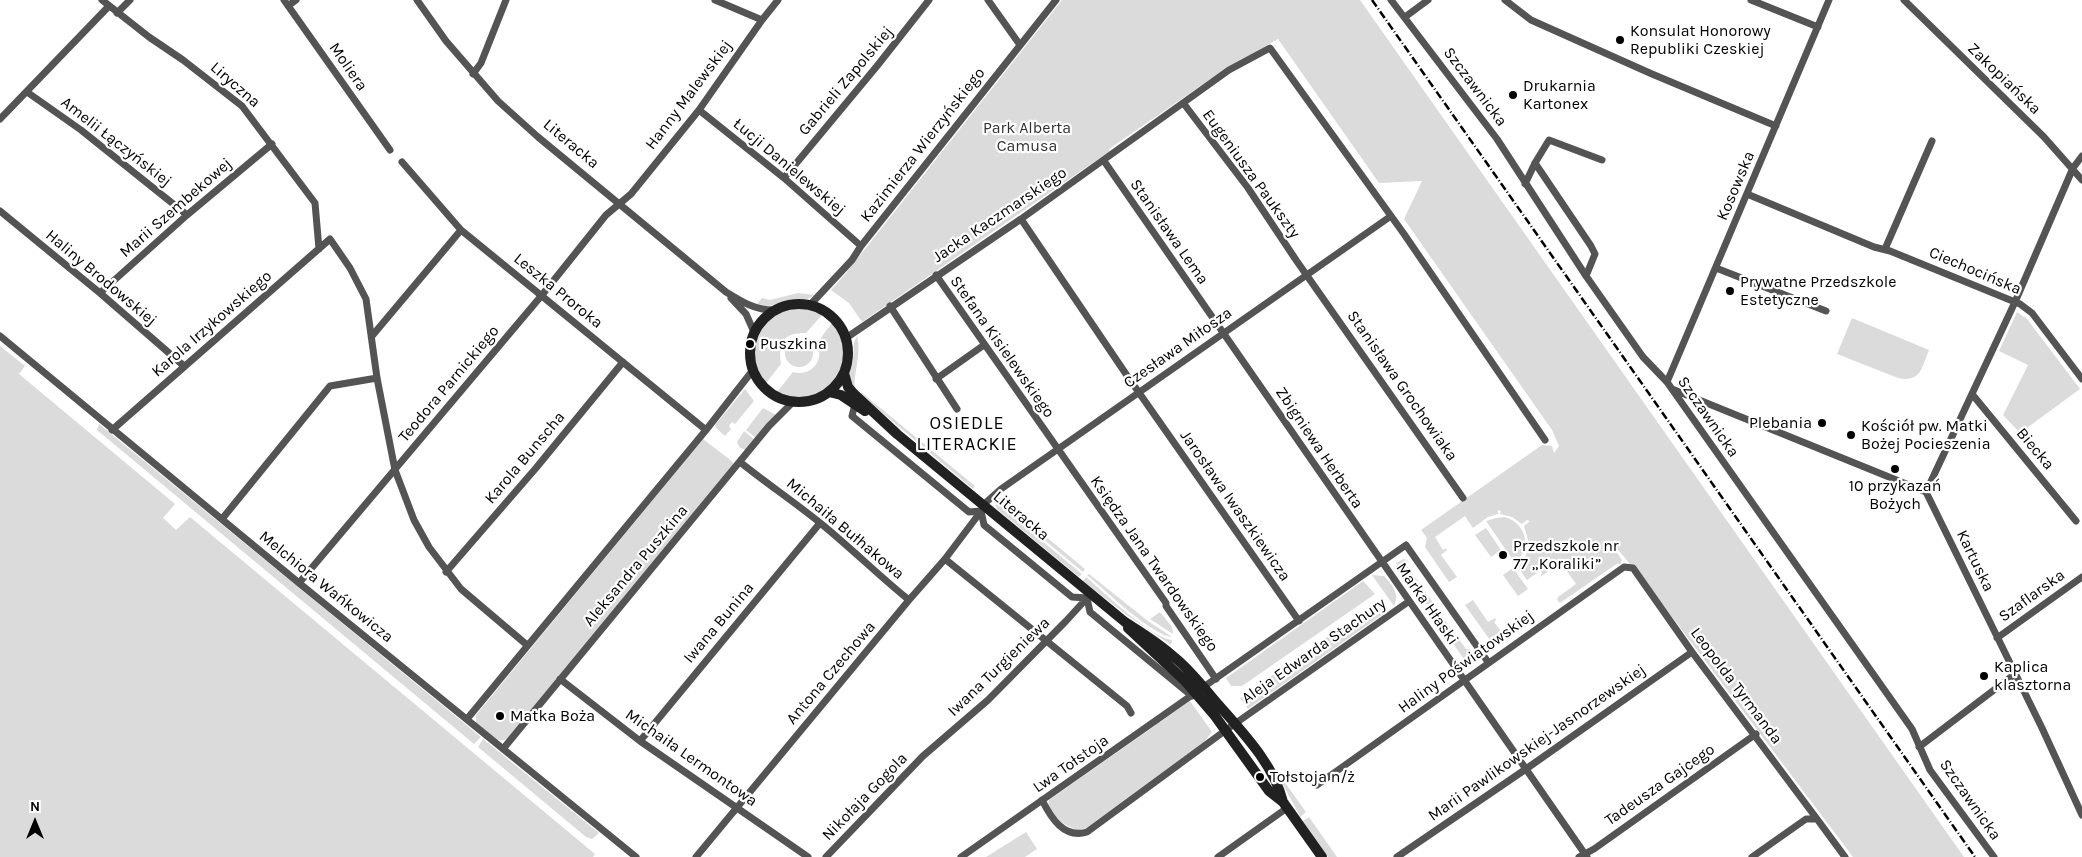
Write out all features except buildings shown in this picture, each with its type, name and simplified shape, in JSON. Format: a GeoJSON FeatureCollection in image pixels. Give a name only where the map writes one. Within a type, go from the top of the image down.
{"type":"FeatureCollection","features":[{"type":"Feature","properties":{"kind":"street","name":"Liryczna"},"geometry":{"type":"LineString","coordinates":[[102,0],[237,102],[272,144],[315,203],[319,249]]}},
{"type":"Feature","properties":{"kind":"street"},"geometry":{"type":"LineString","coordinates":[[117,12],[130,0]]}},
{"type":"Feature","properties":{"kind":"street"},"geometry":{"type":"LineString","coordinates":[[286,3],[296,0]]}},
{"type":"Feature","properties":{"kind":"street","name":"Literacka"},"geometry":{"type":"LineString","coordinates":[[416,0],[446,41],[498,101],[538,137],[726,292],[746,314],[754,332]]}},
{"type":"Feature","properties":{"kind":"street"},"geometry":{"type":"LineString","coordinates":[[473,74],[481,63],[506,0]]}},
{"type":"Feature","properties":{"kind":"street"},"geometry":{"type":"LineString","coordinates":[[715,0],[762,20]]}},
{"type":"Feature","properties":{"kind":"street","name":"Hanny Malewskiej"},"geometry":{"type":"LineString","coordinates":[[620,204],[631,194],[699,110],[778,0]]}},
{"type":"Feature","properties":{"kind":"street","name":"Gabrieli Zapolskiej"},"geometry":{"type":"LineString","coordinates":[[784,178],[929,0]]}},
{"type":"Feature","properties":{"kind":"street"},"geometry":{"type":"LineString","coordinates":[[988,0],[1020,45]]}},
{"type":"Feature","properties":{"kind":"street","name":"Kazimierza Wierzyńskiego"},"geometry":{"type":"LineString","coordinates":[[810,305],[852,260],[861,246],[1056,0]]}},
{"type":"Feature","properties":{"kind":"street","name":"Szczawnicka"},"geometry":{"type":"LineString","coordinates":[[1391,0],[1497,139],[1586,276],[1643,357],[1667,382],[1912,729],[1930,770],[1994,857]]}},
{"type":"Feature","properties":{"kind":"street"},"geometry":{"type":"LineString","coordinates":[[1405,17],[1428,0]]}},
{"type":"Feature","properties":{"kind":"street"},"geometry":{"type":"LineString","coordinates":[[1505,0],[1531,20],[1652,74],[1776,126]]}},
{"type":"Feature","properties":{"kind":"street"},"geometry":{"type":"LineString","coordinates":[[1752,0],[1818,27]]}},
{"type":"Feature","properties":{"kind":"street","name":"Kosowska"},"geometry":{"type":"LineString","coordinates":[[1667,382],[1829,0]]}},
{"type":"Feature","properties":{"kind":"street","name":"Zakopiańska"},"geometry":{"type":"LineString","coordinates":[[1904,0],[2044,137],[2082,180]]}},
{"type":"Feature","properties":{"kind":"street","name":"Moliera"},"geometry":{"type":"LineString","coordinates":[[286,3],[390,150]]}},
{"type":"Feature","properties":{"kind":"street"},"geometry":{"type":"LineString","coordinates":[[0,119],[109,6]]}},
{"type":"Feature","properties":{"kind":"street","name":"Jacka Kaczmarskiego"},"geometry":{"type":"LineString","coordinates":[[846,338],[1104,161],[1229,70],[1270,48],[1391,216]]}},
{"type":"Feature","properties":{"kind":"street","name":"Amelii Łączyńskiej"},"geometry":{"type":"LineString","coordinates":[[27,92],[80,130],[187,215]]}},
{"type":"Feature","properties":{"kind":"street","name":"Eugeniusza Paukszty"},"geometry":{"type":"LineString","coordinates":[[1184,104],[1248,188],[1306,275]]}},
{"type":"Feature","properties":{"kind":"street","name":"Łucji Danielewskiej"},"geometry":{"type":"LineString","coordinates":[[699,110],[784,178],[861,246]]}},
{"type":"Feature","properties":{"kind":"street"},"geometry":{"type":"LineString","coordinates":[[1525,184],[1550,140],[1602,160]]}},
{"type":"Feature","properties":{"kind":"street"},"geometry":{"type":"LineString","coordinates":[[1885,249],[1932,141]]}},
{"type":"Feature","properties":{"kind":"street","name":"Marii Szembekowej"},"geometry":{"type":"LineString","coordinates":[[100,293],[187,215],[272,144]]}},
{"type":"Feature","properties":{"kind":"street"},"geometry":{"type":"LineString","coordinates":[[1672,389],[1926,492],[2015,302],[2073,168],[2082,156]]}},
{"type":"Feature","properties":{"kind":"street","name":"Stanisława Lema"},"geometry":{"type":"LineString","coordinates":[[1104,161],[1223,333]]}},
{"type":"Feature","properties":{"kind":"street","name":"Leszka Proroka"},"geometry":{"type":"LineString","coordinates":[[402,162],[462,230],[706,430]]}},
{"type":"Feature","properties":{"kind":"street"},"geometry":{"type":"LineString","coordinates":[[1535,164],[1595,254],[1586,276]]}},
{"type":"Feature","properties":{"kind":"street","name":"Ciechocińska"},"geometry":{"type":"LineString","coordinates":[[1747,194],[1874,247],[1885,249],[2015,302],[2032,314],[2082,380]]}},
{"type":"Feature","properties":{"kind":"street","name":"Teodora Parnickiego"},"geometry":{"type":"LineString","coordinates":[[299,583],[542,295],[606,215],[620,204]]}},
{"type":"Feature","properties":{"kind":"street","name":"Haliny Brodowskiej"},"geometry":{"type":"LineString","coordinates":[[0,212],[100,293],[184,366]]}},
{"type":"Feature","properties":{"kind":"street"},"geometry":{"type":"LineString","coordinates":[[1391,216],[1545,440]]}},
{"type":"Feature","properties":{"kind":"street","name":"Czesława Miłosza"},"geometry":{"type":"LineString","coordinates":[[983,508],[999,491],[1391,216]]}},
{"type":"Feature","properties":{"kind":"street","name":"Jarosława Iwaszkiewicza"},"geometry":{"type":"LineString","coordinates":[[1021,219],[1128,377],[1299,621]]}},
{"type":"Feature","properties":{"kind":"street"},"geometry":{"type":"LineString","coordinates":[[462,230],[372,336],[377,378],[394,470],[414,520],[429,547],[460,589],[527,645]]}},
{"type":"Feature","properties":{"kind":"street","name":"Karola Irzykowskiego"},"geometry":{"type":"LineString","coordinates":[[112,430],[330,239],[350,268],[366,299],[372,336]]}},
{"type":"Feature","properties":{"kind":"street"},"geometry":{"type":"LineString","coordinates":[[1716,268],[1826,311]]}},
{"type":"Feature","properties":{"kind":"street","name":"Stefana Kisielewskiego"},"geometry":{"type":"LineString","coordinates":[[936,275],[1058,449]]}},
{"type":"Feature","properties":{"kind":"street","name":"Stanisława Grochowiaka"},"geometry":{"type":"LineString","coordinates":[[1306,275],[1463,498]]}},
{"type":"Feature","properties":{"kind":"street","name":"Literacka"},"geometry":{"type":"LineString","coordinates":[[726,292],[751,307],[774,310]]}},
{"type":"Feature","properties":{"kind":"street"},"geometry":{"type":"LineString","coordinates":[[792,304],[810,305],[819,308],[834,318],[846,338],[847,362],[844,374],[829,392],[812,400],[793,402],[772,394],[758,380],[753,370],[750,350],[754,332],[760,323],[774,310],[792,304]]}},
{"type":"Feature","properties":{"kind":"street"},"geometry":{"type":"LineString","coordinates":[[890,306],[956,409]]}},
{"type":"Feature","properties":{"kind":"street","name":"Zbigniewa Herberta"},"geometry":{"type":"LineString","coordinates":[[1223,333],[1381,563]]}},
{"type":"Feature","properties":{"kind":"street","name":"Melchiora Wańkowicza"},"geometry":{"type":"LineString","coordinates":[[0,336],[112,430],[636,857]]}},
{"type":"Feature","properties":{"kind":"street"},"geometry":{"type":"LineString","coordinates":[[936,378],[984,346]]}},
{"type":"Feature","properties":{"kind":"street","name":"Karola Bunscha"},"geometry":{"type":"LineString","coordinates":[[446,572],[536,468],[623,362]]}},
{"type":"Feature","properties":{"kind":"street","name":"Aleksandra Puszkina"},"geometry":{"type":"LineString","coordinates":[[467,719],[706,430],[753,370]]}},
{"type":"Feature","properties":{"kind":"street","name":"Literacka"},"geometry":{"type":"LineString","coordinates":[[844,374],[848,387],[854,394],[983,508],[1089,596],[1176,658],[1197,692],[1269,791],[1285,805],[1322,857]]}},
{"type":"Feature","properties":{"kind":"street"},"geometry":{"type":"LineString","coordinates":[[222,520],[330,386],[377,378]]}},
{"type":"Feature","properties":{"kind":"street","name":"Literacka"},"geometry":{"type":"LineString","coordinates":[[829,392],[841,395],[897,434]]}},
{"type":"Feature","properties":{"kind":"street","name":"Biecka"},"geometry":{"type":"LineString","coordinates":[[1972,394],[2076,521]]}},
{"type":"Feature","properties":{"kind":"street","name":"Aleksandra Puszkina"},"geometry":{"type":"LineString","coordinates":[[503,749],[770,426],[793,402]]}},
{"type":"Feature","properties":{"kind":"street"},"geometry":{"type":"LineString","coordinates":[[855,404],[852,416],[969,512],[983,508],[984,525],[1072,597],[1089,596],[1090,612],[1197,692]]}},
{"type":"Feature","properties":{"kind":"street","name":"Księdza Jana Twardowskiego"},"geometry":{"type":"LineString","coordinates":[[1058,449],[1166,603],[1166,606],[1216,679]]}},
{"type":"Feature","properties":{"kind":"street","name":"Michaiła Bułhakowa"},"geometry":{"type":"LineString","coordinates":[[740,462],[768,485],[781,491],[909,600]]}},
{"type":"Feature","properties":{"kind":"street","name":"Kartuska"},"geometry":{"type":"LineString","coordinates":[[1926,492],[2082,815]]}},
{"type":"Feature","properties":{"kind":"street","name":"Antona Czechowa"},"geometry":{"type":"LineString","coordinates":[[696,857],[945,559],[983,508]]}},
{"type":"Feature","properties":{"kind":"street","name":"Iwana Bunina"},"geometry":{"type":"LineString","coordinates":[[640,741],[820,523]]}},
{"type":"Feature","properties":{"kind":"street","name":"Aleja Edwarda Stachury"},"geometry":{"type":"LineString","coordinates":[[1197,692],[1406,545],[1488,662]]}},
{"type":"Feature","properties":{"kind":"street"},"geometry":{"type":"LineString","coordinates":[[945,559],[1128,706],[1131,712]]}},
{"type":"Feature","properties":{"kind":"street","name":"Marka Hłaski"},"geometry":{"type":"LineString","coordinates":[[1381,563],[1526,769],[1584,856]]}},
{"type":"Feature","properties":{"kind":"street","name":"Haliny Poświatowskiej"},"geometry":{"type":"LineString","coordinates":[[1317,785],[1624,567],[1633,568]]}},
{"type":"Feature","properties":{"kind":"street","name":"Leopolda Tyrmanda"},"geometry":{"type":"LineString","coordinates":[[1633,568],[1692,652],[1756,734],[1845,857]]}},
{"type":"Feature","properties":{"kind":"street","name":"Szaflarska"},"geometry":{"type":"LineString","coordinates":[[1997,638],[2082,577]]}},
{"type":"Feature","properties":{"kind":"street","name":"Iwana Turgieniewa"},"geometry":{"type":"LineString","coordinates":[[923,756],[988,700],[1047,642],[1089,596]]}},
{"type":"Feature","properties":{"kind":"street","name":"Aleja Edwarda Stachury"},"geometry":{"type":"LineString","coordinates":[[1042,800],[1061,828],[1074,834],[1087,832],[1226,730],[1408,602]]}},
{"type":"Feature","properties":{"kind":"street","name":"Marii Pawlikowskiej-Jasnorzewskiej"},"geometry":{"type":"LineString","coordinates":[[1397,857],[1692,652]]}},
{"type":"Feature","properties":{"kind":"street"},"geometry":{"type":"LineString","coordinates":[[1919,747],[2015,674]]}},
{"type":"Feature","properties":{"kind":"street","name":"Michaiła Lermontowa"},"geometry":{"type":"LineString","coordinates":[[560,679],[640,741],[808,857]]}},
{"type":"Feature","properties":{"kind":"street","name":"Literacka"},"geometry":{"type":"LineString","coordinates":[[1197,692],[1235,724],[1266,766],[1285,805]]}},
{"type":"Feature","properties":{"kind":"street","name":"Lwa Tołstoja"},"geometry":{"type":"LineString","coordinates":[[962,857],[1197,692]]}},
{"type":"Feature","properties":{"kind":"street","name":"Tadeusza Gajcego"},"geometry":{"type":"LineString","coordinates":[[1584,856],[1756,734]]}},
{"type":"Feature","properties":{"kind":"street","name":"Nikołaja Gogola"},"geometry":{"type":"LineString","coordinates":[[826,857],[923,756]]}},
{"type":"Feature","properties":{"kind":"street"},"geometry":{"type":"LineString","coordinates":[[1218,857],[1285,805]]}},
{"type":"Feature","properties":{"kind":"street"},"geometry":{"type":"LineString","coordinates":[[1752,857],[1806,819],[1817,819]]}},
{"type":"Feature","properties":{"kind":"green space","name":"Park Alberta Camusa"},"geometry":{"type":"Polygon","coordinates":[[[1062,0],[1360,0],[1964,857],[1853,857],[1657,597],[1611,541],[1610,543],[1622,560],[1620,565],[1618,563],[1560,603],[1557,600],[1558,597],[1576,584],[1561,563],[1540,577],[1542,573],[1539,569],[1536,571],[1537,573],[1527,580],[1517,566],[1525,557],[1529,546],[1539,548],[1541,552],[1554,543],[1551,542],[1544,546],[1538,545],[1538,541],[1536,544],[1529,543],[1524,526],[1530,521],[1527,520],[1522,524],[1512,517],[1500,514],[1501,511],[1498,510],[1498,514],[1488,517],[1473,528],[1465,516],[1435,537],[1443,550],[1446,548],[1447,550],[1441,555],[1457,577],[1449,582],[1425,547],[1427,538],[1421,530],[1542,445],[1552,446],[1554,453],[1559,446],[1552,430],[1404,219],[1422,181],[1379,183],[1278,39],[1209,80],[1109,149],[1110,151],[862,322],[849,303],[831,290],[1062,0]]]}},
{"type":"Feature","properties":{"kind":"green space"},"geometry":{"type":"Polygon","coordinates":[[[798,293],[815,295],[808,299],[793,299],[769,306],[757,304],[762,298],[770,300],[798,293]]]}},
{"type":"Feature","properties":{"kind":"green space"},"geometry":{"type":"Polygon","coordinates":[[[792,309],[806,309],[822,315],[806,333],[798,333],[784,340],[780,350],[781,364],[766,383],[759,372],[756,361],[755,350],[758,338],[770,320],[780,313],[792,309]]]}},
{"type":"Feature","properties":{"kind":"green space"},"geometry":{"type":"Polygon","coordinates":[[[2017,312],[2027,319],[2080,389],[2020,433],[2003,415],[2028,365],[1999,351],[2017,312]]]}},
{"type":"Feature","properties":{"kind":"green space"},"geometry":{"type":"Polygon","coordinates":[[[1852,318],[1929,350],[1922,368],[1916,376],[1906,379],[1898,378],[1837,354],[1852,318]]]}},
{"type":"Feature","properties":{"kind":"green space"},"geometry":{"type":"Polygon","coordinates":[[[832,323],[841,338],[843,354],[841,368],[834,381],[823,391],[810,397],[794,397],[777,392],[793,372],[806,372],[815,366],[819,355],[817,343],[832,323]]]}},
{"type":"Feature","properties":{"kind":"green space"},"geometry":{"type":"Polygon","coordinates":[[[857,336],[859,350],[855,389],[851,386],[849,376],[853,361],[854,342],[857,336]]]}},
{"type":"Feature","properties":{"kind":"green space"},"geometry":{"type":"Polygon","coordinates":[[[799,339],[809,343],[813,353],[809,363],[799,367],[789,363],[785,353],[789,343],[799,339]]]}},
{"type":"Feature","properties":{"kind":"green space"},"geometry":{"type":"Polygon","coordinates":[[[0,346],[25,366],[19,374],[175,504],[163,518],[176,530],[190,517],[595,854],[593,857],[0,857],[0,346]]]}},
{"type":"Feature","properties":{"kind":"green space"},"geometry":{"type":"Polygon","coordinates":[[[745,389],[754,401],[735,424],[732,422],[729,426],[731,429],[725,436],[715,425],[745,389]]]}},
{"type":"Feature","properties":{"kind":"green space"},"geometry":{"type":"Polygon","coordinates":[[[861,392],[975,486],[973,489],[860,394],[861,392]]]}},
{"type":"Feature","properties":{"kind":"green space"},"geometry":{"type":"Polygon","coordinates":[[[763,408],[776,415],[756,438],[746,430],[763,408]]]}},
{"type":"Feature","properties":{"kind":"green space"},"geometry":{"type":"Polygon","coordinates":[[[99,424],[481,737],[474,744],[97,430],[99,424]]]}},
{"type":"Feature","properties":{"kind":"green space"},"geometry":{"type":"Polygon","coordinates":[[[744,431],[755,440],[745,450],[739,447],[737,442],[744,431]]]}},
{"type":"Feature","properties":{"kind":"green space"},"geometry":{"type":"Polygon","coordinates":[[[703,439],[733,462],[733,466],[509,738],[500,740],[491,737],[476,724],[476,715],[703,439]]]}},
{"type":"Feature","properties":{"kind":"green space"},"geometry":{"type":"Polygon","coordinates":[[[998,497],[1085,569],[1083,572],[996,500],[998,497]]]}},
{"type":"Feature","properties":{"kind":"green space"},"geometry":{"type":"Polygon","coordinates":[[[995,502],[1082,574],[1079,577],[997,509],[995,502]]]}},
{"type":"Feature","properties":{"kind":"green space"},"geometry":{"type":"Polygon","coordinates":[[[1505,517],[1518,525],[1525,537],[1524,550],[1515,563],[1486,521],[1505,517]]]}},
{"type":"Feature","properties":{"kind":"green space"},"geometry":{"type":"Polygon","coordinates":[[[1486,528],[1501,550],[1491,557],[1475,535],[1486,528]]]}},
{"type":"Feature","properties":{"kind":"green space"},"geometry":{"type":"Polygon","coordinates":[[[1404,559],[1409,562],[1405,563],[1434,604],[1426,604],[1396,563],[1404,559]]]}},
{"type":"Feature","properties":{"kind":"green space"},"geometry":{"type":"Polygon","coordinates":[[[1513,568],[1528,589],[1518,596],[1503,575],[1513,568]]]}},
{"type":"Feature","properties":{"kind":"green space"},"geometry":{"type":"Polygon","coordinates":[[[1089,574],[1148,621],[1172,637],[1152,629],[1116,601],[1087,575],[1089,574]]]}},
{"type":"Feature","properties":{"kind":"green space"},"geometry":{"type":"Polygon","coordinates":[[[1372,575],[1384,576],[1395,590],[1396,602],[1394,606],[1372,575]]]}},
{"type":"Feature","properties":{"kind":"green space"},"geometry":{"type":"Polygon","coordinates":[[[1086,577],[1140,623],[1162,637],[1172,640],[1171,645],[1128,616],[1083,581],[1086,577]]]}},
{"type":"Feature","properties":{"kind":"green space"},"geometry":{"type":"Polygon","coordinates":[[[1363,581],[1375,594],[1242,686],[1231,686],[1226,678],[1363,581]]]}},
{"type":"Feature","properties":{"kind":"green space"},"geometry":{"type":"Polygon","coordinates":[[[1380,600],[1386,612],[1248,709],[1240,698],[1380,600]]]}},
{"type":"Feature","properties":{"kind":"green space"},"geometry":{"type":"Polygon","coordinates":[[[1473,600],[1488,622],[1495,618],[1494,622],[1503,634],[1531,614],[1536,620],[1495,647],[1465,605],[1473,600]]]}},
{"type":"Feature","properties":{"kind":"green space"},"geometry":{"type":"Polygon","coordinates":[[[1160,612],[1172,627],[1173,634],[1150,619],[1160,612]]]}},
{"type":"Feature","properties":{"kind":"green space"},"geometry":{"type":"Polygon","coordinates":[[[1439,612],[1466,649],[1470,649],[1473,660],[1470,664],[1468,665],[1434,616],[1439,612]]]}},
{"type":"Feature","properties":{"kind":"green space"},"geometry":{"type":"Polygon","coordinates":[[[1190,701],[1212,732],[1204,742],[1082,831],[1062,823],[1055,816],[1048,806],[1049,800],[1156,725],[1157,722],[1160,722],[1190,701]]]}},
{"type":"Feature","properties":{"kind":"green space"},"geometry":{"type":"Polygon","coordinates":[[[483,739],[599,833],[592,839],[586,837],[478,747],[483,739]]]}},
{"type":"Feature","properties":{"kind":"green space"},"geometry":{"type":"Polygon","coordinates":[[[1271,763],[1306,812],[1300,817],[1299,814],[1271,763]]]}},
{"type":"Feature","properties":{"kind":"green space"},"geometry":{"type":"Polygon","coordinates":[[[1309,817],[1337,857],[1328,857],[1303,821],[1309,817]]]}},
{"type":"Feature","properties":{"kind":"green space"},"geometry":{"type":"Polygon","coordinates":[[[1026,832],[1037,849],[1025,857],[986,857],[1026,832]]]}},
{"type":"Feature","properties":{"kind":"railway"},"geometry":{"type":"LineString","coordinates":[[1372,0],[1975,857]]}},
{"type":"Feature","properties":{"kind":"place","name":"Konsulat Honorowy Republiki Czeskiej"},"geometry":{"type":"Point","coordinates":[1620,40]}},
{"type":"Feature","properties":{"kind":"place","name":"Drukarnia Kartonex"},"geometry":{"type":"Point","coordinates":[1513,95]}},
{"type":"Feature","properties":{"kind":"place","name":"Prywatne Przedszkole Estetyczne"},"geometry":{"type":"Point","coordinates":[1730,291]}},
{"type":"Feature","properties":{"kind":"place","name":"Puszkina"},"geometry":{"type":"Point","coordinates":[750,344]}},
{"type":"Feature","properties":{"kind":"place","name":"Plebania"},"geometry":{"type":"Point","coordinates":[1822,423]}},
{"type":"Feature","properties":{"kind":"place","name":"Kościół pw. Matki Bożej Pocieszenia"},"geometry":{"type":"Point","coordinates":[1851,435]}},
{"type":"Feature","properties":{"kind":"place","name":"10 przykazań Bożych"},"geometry":{"type":"Point","coordinates":[1895,469]}},
{"type":"Feature","properties":{"kind":"place","name":"Przedszkole nr 77 „Koraliki”"},"geometry":{"type":"Point","coordinates":[1503,555]}},
{"type":"Feature","properties":{"kind":"place","name":"Kaplica klasztorna"},"geometry":{"type":"Point","coordinates":[1984,676]}},
{"type":"Feature","properties":{"kind":"place","name":"Matka Boża"},"geometry":{"type":"Point","coordinates":[500,716]}},
{"type":"Feature","properties":{"kind":"place","name":"Tołstoja n/ż"},"geometry":{"type":"Point","coordinates":[1260,777]}},
{"type":"Feature","properties":{"kind":"district","name":"OSIEDLE LITERACKIE"},"geometry":{"type":"Point","coordinates":[967,434]}}]}
